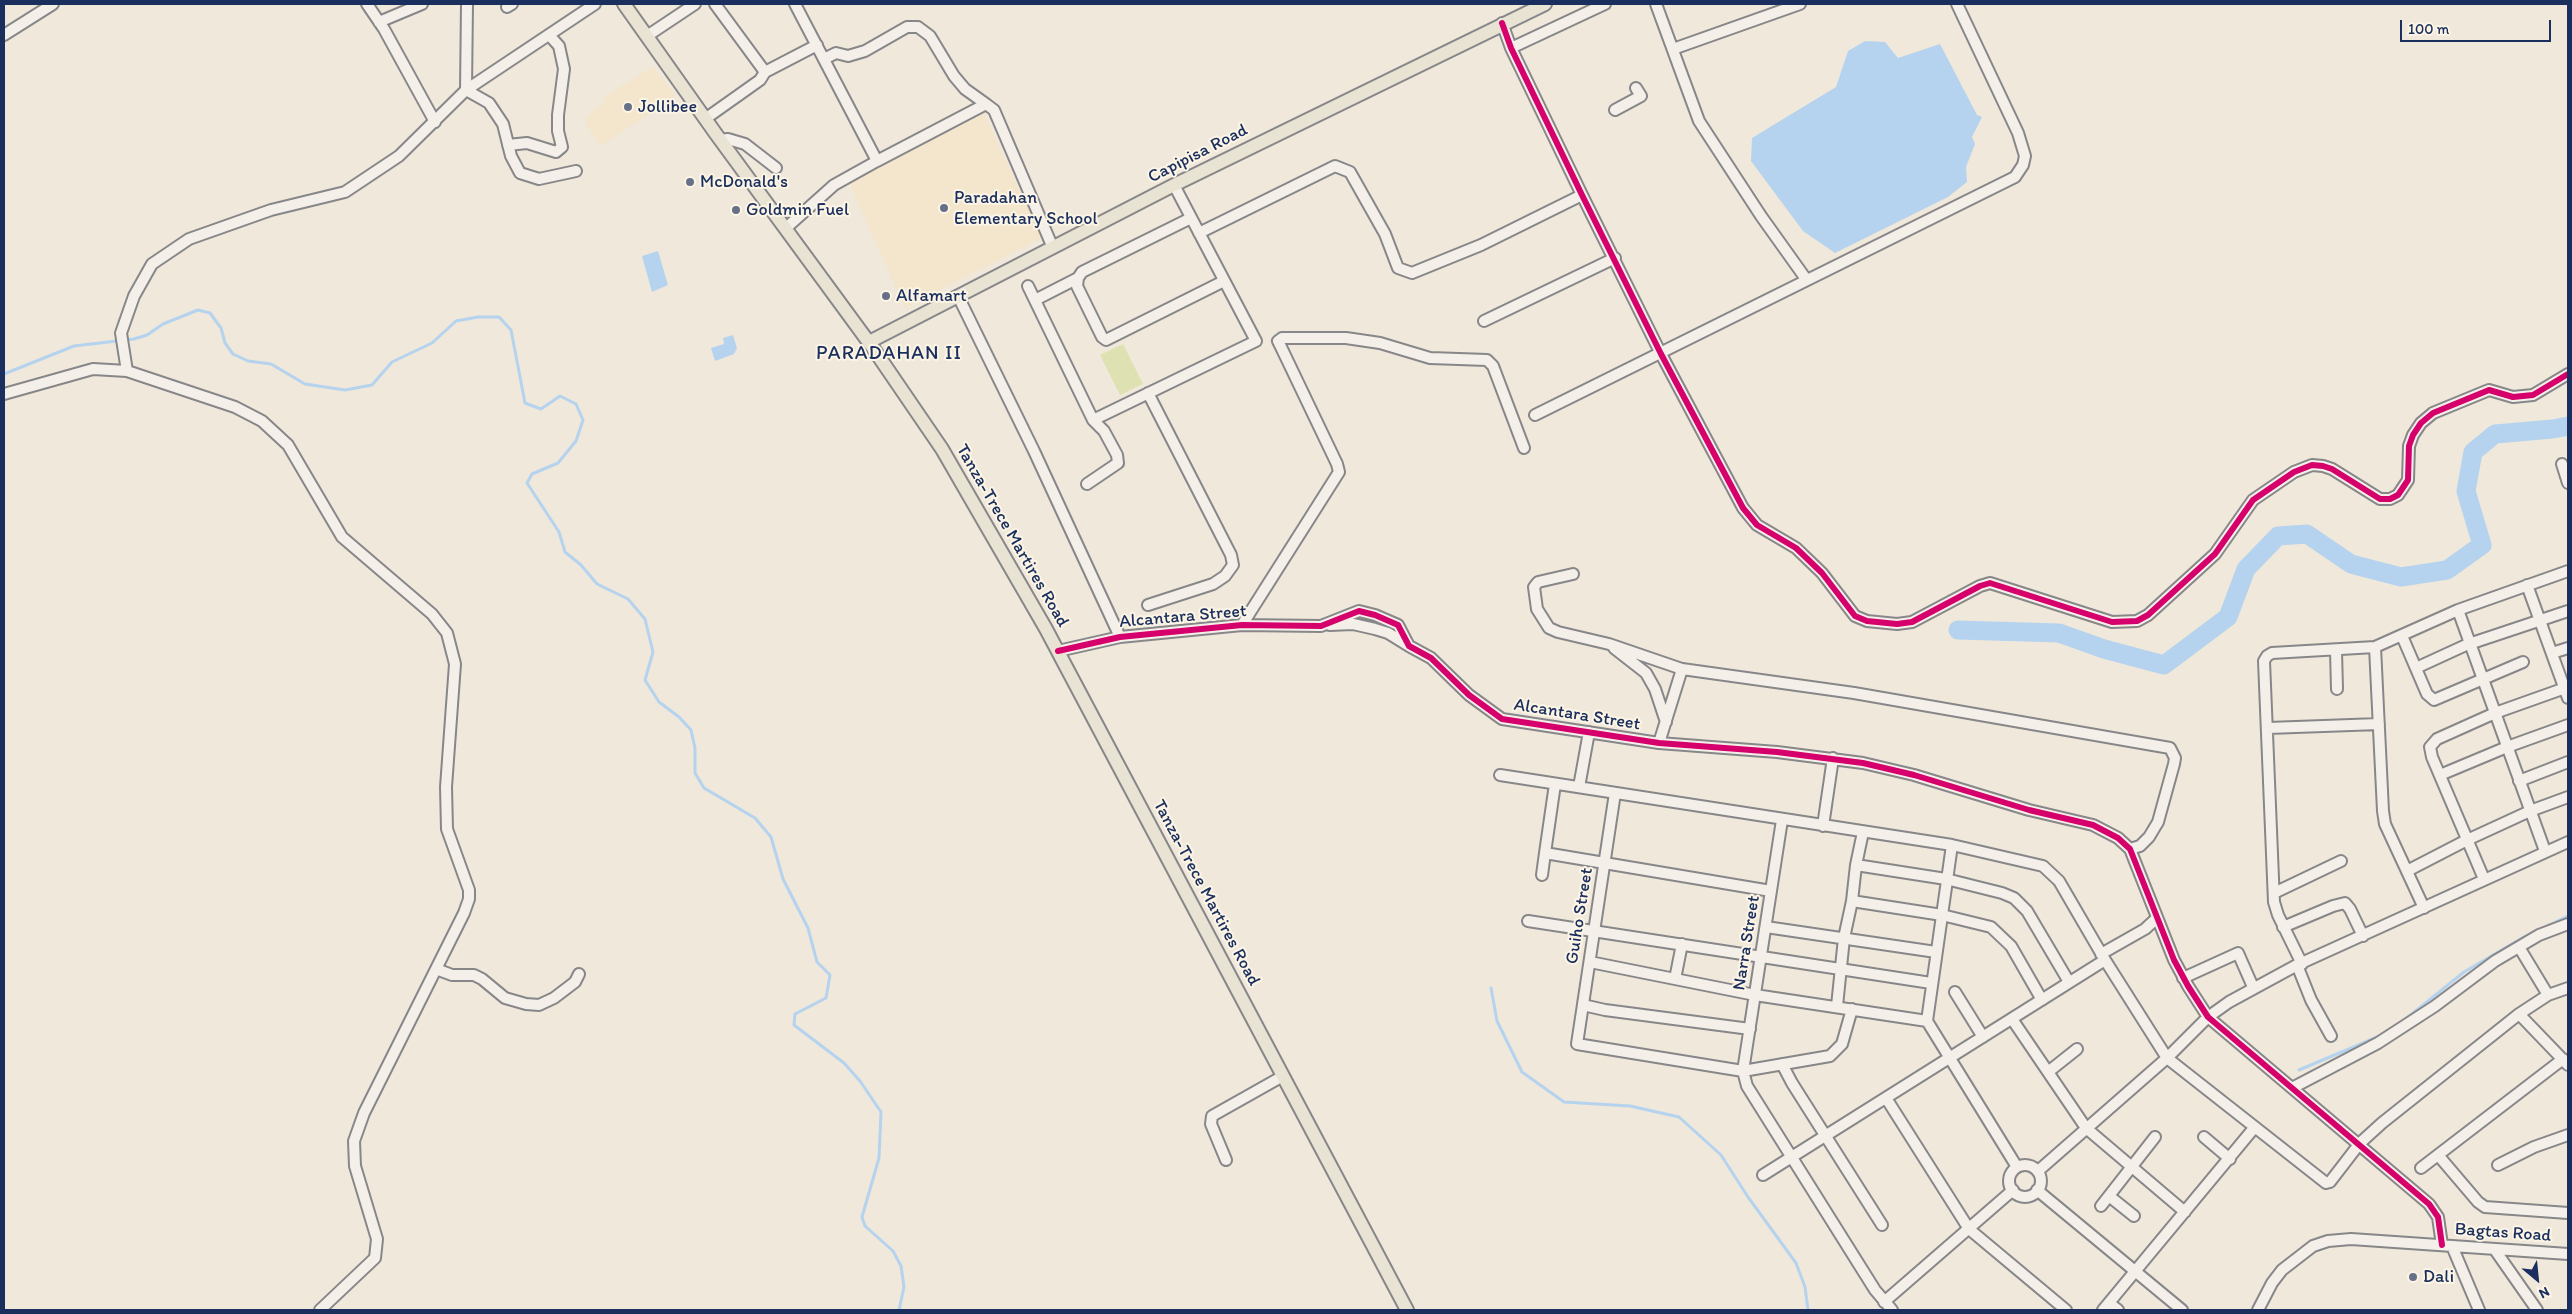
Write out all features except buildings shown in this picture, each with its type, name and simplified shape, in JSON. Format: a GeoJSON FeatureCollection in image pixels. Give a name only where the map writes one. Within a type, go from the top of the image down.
{"type":"FeatureCollection","features":[{"type":"Feature","properties":{"kind":"main road","name":"Tanza-Trece Martires Road"},"geometry":{"type":"LineString","coordinates":[[624,4],[720,140],[869,342],[942,450],[1058,650],[1407,1310]]}},
{"type":"Feature","properties":{"kind":"main road","name":"Capipisa Road"},"geometry":{"type":"LineString","coordinates":[[869,342],[1174,185],[1502,23],[1545,4]]}},
{"type":"Feature","properties":{"kind":"street"},"geometry":{"type":"LineString","coordinates":[[4,35],[53,4]]}},
{"type":"Feature","properties":{"kind":"street"},"geometry":{"type":"LineString","coordinates":[[367,4],[435,122]]}},
{"type":"Feature","properties":{"kind":"street"},"geometry":{"type":"LineString","coordinates":[[379,22],[422,4]]}},
{"type":"Feature","properties":{"kind":"street"},"geometry":{"type":"LineString","coordinates":[[466,90],[467,4]]}},
{"type":"Feature","properties":{"kind":"street"},"geometry":{"type":"LineString","coordinates":[[127,366],[121,333],[134,296],[152,264],[189,239],[271,210],[345,192],[399,156],[466,90],[595,4]]}},
{"type":"Feature","properties":{"kind":"street"},"geometry":{"type":"LineString","coordinates":[[647,36],[695,4]]}},
{"type":"Feature","properties":{"kind":"street"},"geometry":{"type":"LineString","coordinates":[[715,4],[765,72]]}},
{"type":"Feature","properties":{"kind":"street"},"geometry":{"type":"LineString","coordinates":[[796,4],[877,161]]}},
{"type":"Feature","properties":{"kind":"street"},"geometry":{"type":"LineString","coordinates":[[1511,48],[1605,4]]}},
{"type":"Feature","properties":{"kind":"street"},"geometry":{"type":"LineString","coordinates":[[1656,4],[1699,121],[1761,216],[1806,279]]}},
{"type":"Feature","properties":{"kind":"street"},"geometry":{"type":"LineString","coordinates":[[1673,49],[1800,4]]}},
{"type":"Feature","properties":{"kind":"street"},"geometry":{"type":"LineString","coordinates":[[1535,415],[2014,177],[2024,165],[2025,156],[2018,133],[1957,4]]}},
{"type":"Feature","properties":{"kind":"street"},"geometry":{"type":"LineString","coordinates":[[1502,23],[1511,48],[1661,354],[1743,508],[1765,531],[1796,548],[1822,573],[1855,616],[1867,621],[1897,624],[1912,622],[1980,586],[1990,583],[2112,622],[2137,621],[2148,615],[2215,554],[2253,500],[2294,472],[2312,466],[2323,466],[2332,469],[2380,499],[2390,499],[2398,495],[2408,480],[2409,446],[2413,435],[2421,423],[2433,412],[2489,390],[2513,397],[2533,395],[2568,374]]}},
{"type":"Feature","properties":{"kind":"street"},"geometry":{"type":"LineString","coordinates":[[824,59],[836,53],[848,56],[865,51],[907,27],[918,27],[930,36],[954,76],[965,89],[994,110],[1053,248]]}},
{"type":"Feature","properties":{"kind":"street"},"geometry":{"type":"LineString","coordinates":[[508,145],[527,143],[556,152],[562,147],[558,131],[558,115],[564,69],[559,46],[549,35]]}},
{"type":"Feature","properties":{"kind":"street"},"geometry":{"type":"LineString","coordinates":[[705,119],[760,80],[765,72],[817,45]]}},
{"type":"Feature","properties":{"kind":"street"},"geometry":{"type":"LineString","coordinates":[[1615,110],[1640,96],[1636,88]]}},
{"type":"Feature","properties":{"kind":"street"},"geometry":{"type":"LineString","coordinates":[[466,90],[489,102],[503,124],[508,145],[520,173],[539,179],[576,171]]}},
{"type":"Feature","properties":{"kind":"street"},"geometry":{"type":"LineString","coordinates":[[786,228],[834,184],[986,104]]}},
{"type":"Feature","properties":{"kind":"street"},"geometry":{"type":"LineString","coordinates":[[720,140],[728,139],[745,144],[776,168]]}},
{"type":"Feature","properties":{"kind":"street"},"geometry":{"type":"LineString","coordinates":[[1199,233],[1335,166],[1350,172],[1385,234],[1398,268],[1412,272],[1481,246],[1582,195]]}},
{"type":"Feature","properties":{"kind":"street"},"geometry":{"type":"LineString","coordinates":[[1093,420],[1256,341],[1174,185]]}},
{"type":"Feature","properties":{"kind":"street"},"geometry":{"type":"LineString","coordinates":[[1191,218],[1082,272],[1078,278],[1077,286],[1102,337],[1106,340],[1224,281]]}},
{"type":"Feature","properties":{"kind":"street"},"geometry":{"type":"LineString","coordinates":[[1484,322],[1614,258]]}},
{"type":"Feature","properties":{"kind":"street"},"geometry":{"type":"LineString","coordinates":[[1035,300],[1078,278]]}},
{"type":"Feature","properties":{"kind":"street"},"geometry":{"type":"LineString","coordinates":[[1028,286],[1093,420],[1104,431],[1117,455],[1118,464],[1087,484]]}},
{"type":"Feature","properties":{"kind":"street"},"geometry":{"type":"LineString","coordinates":[[958,296],[1034,451],[1120,637]]}},
{"type":"Feature","properties":{"kind":"street"},"geometry":{"type":"LineString","coordinates":[[1242,625],[1338,472],[1337,464],[1278,341],[1282,338],[1346,338],[1380,343],[1430,358],[1487,360],[1493,366],[1524,448]]}},
{"type":"Feature","properties":{"kind":"street"},"geometry":{"type":"LineString","coordinates":[[4,394],[93,369],[127,366],[236,407],[262,422],[288,445],[342,537],[432,614],[447,633],[455,664],[446,787],[447,830],[469,890],[469,899],[364,1113],[354,1141],[354,1166],[377,1239],[378,1251],[368,1267],[320,1310]]}},
{"type":"Feature","properties":{"kind":"street"},"geometry":{"type":"LineString","coordinates":[[1148,393],[1231,554],[1233,565],[1225,576],[1213,584],[1148,605]]}},
{"type":"Feature","properties":{"kind":"street"},"geometry":{"type":"LineString","coordinates":[[2562,464],[2568,482]]}},
{"type":"Feature","properties":{"kind":"street"},"geometry":{"type":"LineString","coordinates":[[2330,1036],[2311,1000],[2278,915],[2274,892],[2264,661],[2272,653],[2375,647],[2458,610],[2568,571]]}},
{"type":"Feature","properties":{"kind":"street"},"geometry":{"type":"LineString","coordinates":[[1573,574],[1536,584],[1539,614],[1549,628],[1558,632],[1609,644],[1682,669],[1854,693],[2170,748],[2175,758],[2158,822],[2149,837],[2140,846],[2130,849],[2183,978],[2208,1017],[2360,1143],[2434,1209],[2447,1246],[2479,1310]]}},
{"type":"Feature","properties":{"kind":"street"},"geometry":{"type":"LineString","coordinates":[[2527,586],[2566,687],[2568,698]]}},
{"type":"Feature","properties":{"kind":"street"},"geometry":{"type":"LineString","coordinates":[[2458,610],[2545,851]]}},
{"type":"Feature","properties":{"kind":"street"},"geometry":{"type":"LineString","coordinates":[[2416,668],[2470,644],[2568,611]]}},
{"type":"Feature","properties":{"kind":"street","name":"Alcantara Street"},"geometry":{"type":"LineString","coordinates":[[1058,650],[1120,637],[1242,625],[1321,626],[1360,612],[1375,615],[1398,625],[1409,646],[1430,658],[1469,695],[1502,719],[1659,743],[1833,758],[1914,775],[2028,810],[2093,825],[2118,838],[2130,849]]}},
{"type":"Feature","properties":{"kind":"street"},"geometry":{"type":"LineString","coordinates":[[2402,636],[2429,698],[2434,700],[2523,662]]}},
{"type":"Feature","properties":{"kind":"street"},"geometry":{"type":"LineString","coordinates":[[1609,644],[1646,674],[1655,689],[1666,722]]}},
{"type":"Feature","properties":{"kind":"street"},"geometry":{"type":"LineString","coordinates":[[2375,647],[2382,811],[2385,824],[2424,908]]}},
{"type":"Feature","properties":{"kind":"street"},"geometry":{"type":"LineString","coordinates":[[2552,653],[2568,648]]}},
{"type":"Feature","properties":{"kind":"street"},"geometry":{"type":"LineString","coordinates":[[2336,650],[2337,689]]}},
{"type":"Feature","properties":{"kind":"street"},"geometry":{"type":"LineString","coordinates":[[1659,743],[1682,669]]}},
{"type":"Feature","properties":{"kind":"street"},"geometry":{"type":"LineString","coordinates":[[2484,879],[2432,756],[2430,747],[2433,742],[2495,713],[2566,687]]}},
{"type":"Feature","properties":{"kind":"street"},"geometry":{"type":"LineString","coordinates":[[2268,728],[2378,724]]}},
{"type":"Feature","properties":{"kind":"street"},"geometry":{"type":"LineString","coordinates":[[2440,775],[2507,747],[2568,725]]}},
{"type":"Feature","properties":{"kind":"street"},"geometry":{"type":"LineString","coordinates":[[1579,787],[1589,732]]}},
{"type":"Feature","properties":{"kind":"street"},"geometry":{"type":"LineString","coordinates":[[1823,826],[1833,758]]}},
{"type":"Feature","properties":{"kind":"street"},"geometry":{"type":"LineString","coordinates":[[2520,781],[2568,762]]}},
{"type":"Feature","properties":{"kind":"street"},"geometry":{"type":"LineString","coordinates":[[1500,775],[1952,846],[2043,866],[2059,880],[2103,957],[2167,1058],[2326,1183],[2330,1182],[2360,1143],[2382,1123],[2519,1014],[2548,995],[2568,988]]}},
{"type":"Feature","properties":{"kind":"street"},"geometry":{"type":"LineString","coordinates":[[1542,875],[1555,784]]}},
{"type":"Feature","properties":{"kind":"street","name":"Guiho Street"},"geometry":{"type":"LineString","coordinates":[[1616,793],[1577,1044],[1743,1071]]}},
{"type":"Feature","properties":{"kind":"street"},"geometry":{"type":"LineString","coordinates":[[2407,871],[2467,840],[2530,811],[2568,797]]}},
{"type":"Feature","properties":{"kind":"street","name":"Narra Street"},"geometry":{"type":"LineString","coordinates":[[1743,1071],[1782,820]]}},
{"type":"Feature","properties":{"kind":"street"},"geometry":{"type":"LineString","coordinates":[[1837,1006],[1844,938],[1863,832]]}},
{"type":"Feature","properties":{"kind":"street"},"geometry":{"type":"LineString","coordinates":[[2038,1171],[2167,1058],[2208,1017],[2253,987],[2484,879],[2568,842]]}},
{"type":"Feature","properties":{"kind":"street"},"geometry":{"type":"LineString","coordinates":[[1952,846],[1931,983],[1927,1022],[2017,1167]]}},
{"type":"Feature","properties":{"kind":"street"},"geometry":{"type":"LineString","coordinates":[[1545,853],[1771,891]]}},
{"type":"Feature","properties":{"kind":"street"},"geometry":{"type":"LineString","coordinates":[[2274,892],[2341,861]]}},
{"type":"Feature","properties":{"kind":"street"},"geometry":{"type":"LineString","coordinates":[[1856,865],[1946,879],[2002,893],[2021,904],[2070,982]]}},
{"type":"Feature","properties":{"kind":"street"},"geometry":{"type":"LineString","coordinates":[[1852,901],[1942,915],[1991,927],[1999,932],[2011,946],[2042,1000]]}},
{"type":"Feature","properties":{"kind":"street"},"geometry":{"type":"LineString","coordinates":[[2284,927],[2333,906],[2345,903],[2350,908],[2363,936]]}},
{"type":"Feature","properties":{"kind":"street"},"geometry":{"type":"LineString","coordinates":[[1763,1175],[2070,982],[2145,929],[2157,918]]}},
{"type":"Feature","properties":{"kind":"street"},"geometry":{"type":"LineString","coordinates":[[1528,921],[1931,983]]}},
{"type":"Feature","properties":{"kind":"street"},"geometry":{"type":"LineString","coordinates":[[2292,1088],[2378,1043],[2435,1006],[2495,960],[2539,935],[2568,924]]}},
{"type":"Feature","properties":{"kind":"street"},"geometry":{"type":"LineString","coordinates":[[1766,926],[1936,952]]}},
{"type":"Feature","properties":{"kind":"street"},"geometry":{"type":"LineString","coordinates":[[1675,979],[1682,944]]}},
{"type":"Feature","properties":{"kind":"street"},"geometry":{"type":"LineString","coordinates":[[2519,947],[2548,995]]}},
{"type":"Feature","properties":{"kind":"street"},"geometry":{"type":"LineString","coordinates":[[2183,978],[2238,953],[2253,987]]}},
{"type":"Feature","properties":{"kind":"street"},"geometry":{"type":"LineString","coordinates":[[1590,962],[1755,995],[1837,1006],[1927,1022]]}},
{"type":"Feature","properties":{"kind":"street"},"geometry":{"type":"LineString","coordinates":[[436,969],[452,976],[474,975],[505,998],[526,1004],[539,1005],[554,998],[575,982],[579,974]]}},
{"type":"Feature","properties":{"kind":"street"},"geometry":{"type":"LineString","coordinates":[[1954,992],[1984,1037]]}},
{"type":"Feature","properties":{"kind":"street"},"geometry":{"type":"LineString","coordinates":[[1583,1005],[1605,1010],[1750,1029]]}},
{"type":"Feature","properties":{"kind":"street"},"geometry":{"type":"LineString","coordinates":[[1852,1009],[1842,1044],[1830,1056],[1743,1071],[1747,1086],[1884,1302],[1892,1310]]}},
{"type":"Feature","properties":{"kind":"street"},"geometry":{"type":"LineString","coordinates":[[2421,1168],[2566,1062],[2519,1014]]}},
{"type":"Feature","properties":{"kind":"street"},"geometry":{"type":"LineString","coordinates":[[2012,1019],[2086,1128],[2185,1212]]}},
{"type":"Feature","properties":{"kind":"street"},"geometry":{"type":"LineString","coordinates":[[2048,1072],[2077,1050]]}},
{"type":"Feature","properties":{"kind":"street"},"geometry":{"type":"LineString","coordinates":[[1782,1064],[1882,1225]]}},
{"type":"Feature","properties":{"kind":"street"},"geometry":{"type":"LineString","coordinates":[[1226,1160],[1210,1124],[1212,1116],[1283,1076]]}},
{"type":"Feature","properties":{"kind":"street"},"geometry":{"type":"LineString","coordinates":[[1886,1098],[1968,1228],[2066,1310]]}},
{"type":"Feature","properties":{"kind":"street"},"geometry":{"type":"LineString","coordinates":[[2118,1310],[2106,1307],[2254,1128]]}},
{"type":"Feature","properties":{"kind":"street"},"geometry":{"type":"LineString","coordinates":[[2498,1165],[2534,1147],[2568,1135]]}},
{"type":"Feature","properties":{"kind":"street"},"geometry":{"type":"LineString","coordinates":[[2101,1206],[2155,1137]]}},
{"type":"Feature","properties":{"kind":"street"},"geometry":{"type":"LineString","coordinates":[[2204,1137],[2230,1158]]}},
{"type":"Feature","properties":{"kind":"street"},"geometry":{"type":"LineString","coordinates":[[2438,1155],[2478,1202],[2485,1206],[2568,1213]]}},
{"type":"Feature","properties":{"kind":"street"},"geometry":{"type":"LineString","coordinates":[[2026,1165],[2038,1171],[2041,1181],[2037,1190],[2025,1196],[2013,1190],[2009,1180],[2017,1167],[2026,1165]]}},
{"type":"Feature","properties":{"kind":"street"},"geometry":{"type":"LineString","coordinates":[[1884,1302],[2013,1190]]}},
{"type":"Feature","properties":{"kind":"street"},"geometry":{"type":"LineString","coordinates":[[2037,1190],[2182,1310]]}},
{"type":"Feature","properties":{"kind":"street"},"geometry":{"type":"LineString","coordinates":[[2109,1196],[2134,1216]]}},
{"type":"Feature","properties":{"kind":"street","name":"Bagtas Road"},"geometry":{"type":"LineString","coordinates":[[2258,1310],[2272,1283],[2282,1270],[2313,1246],[2328,1241],[2352,1239],[2568,1254]]}},
{"type":"Feature","properties":{"kind":"street"},"geometry":{"type":"LineString","coordinates":[[2495,1250],[2537,1310]]}},
{"type":"Feature","properties":{"kind":"shaded area","name":"Jollibee"},"geometry":{"type":"Polygon","coordinates":[[[653,67],[676,97],[600,146],[586,124],[586,116],[605,102],[603,97],[653,67]]]}},
{"type":"Feature","properties":{"kind":"shaded area","name":"Paradahan Elementary School"},"geometry":{"type":"Polygon","coordinates":[[[983,112],[1042,238],[905,308],[847,179],[983,112]]]}},
{"type":"Feature","properties":{"kind":"green space"},"geometry":{"type":"Polygon","coordinates":[[[1123,344],[1143,384],[1120,395],[1100,355],[1123,344]]]}},
{"type":"Feature","properties":{"kind":"water"},"geometry":{"type":"Polygon","coordinates":[[[1865,41],[1885,42],[1898,58],[1940,44],[1977,115],[1982,117],[1972,137],[1975,144],[1966,167],[1967,182],[1948,197],[1835,253],[1803,231],[1751,161],[1752,138],[1836,87],[1848,51],[1865,41]]]}},
{"type":"Feature","properties":{"kind":"water"},"geometry":{"type":"Polygon","coordinates":[[[658,251],[668,285],[652,292],[642,256],[658,251]]]}},
{"type":"Feature","properties":{"kind":"water"},"geometry":{"type":"Polygon","coordinates":[[[733,335],[737,348],[734,354],[715,361],[711,348],[724,344],[723,338],[733,335]]]}},
{"type":"Feature","properties":{"kind":"waterway"},"geometry":{"type":"LineString","coordinates":[[4,374],[74,346],[134,339],[147,335],[163,324],[198,310],[210,313],[221,328],[225,343],[233,354],[248,361],[271,364],[305,384],[345,390],[372,385],[392,362],[432,343],[456,321],[478,317],[499,317],[511,330],[525,403],[541,409],[560,396],[576,404],[583,420],[576,441],[558,463],[532,474],[527,483],[559,532],[565,552],[581,565],[597,584],[628,599],[645,619],[653,652],[645,680],[659,702],[679,717],[691,730],[695,748],[695,773],[704,788],[755,818],[771,837],[783,879],[808,928],[817,962],[830,975],[826,998],[795,1014],[794,1025],[844,1063],[860,1081],[881,1112],[879,1158],[862,1217],[865,1226],[893,1251],[901,1266],[904,1287],[899,1310]]}},
{"type":"Feature","properties":{"kind":"waterway"},"geometry":{"type":"LineString","coordinates":[[1958,630],[2059,633],[2104,649],[2164,665],[2228,617],[2246,569],[2278,536],[2307,534],[2351,564],[2401,577],[2447,570],[2482,545],[2466,491],[2473,452],[2495,434],[2568,426]]}},
{"type":"Feature","properties":{"kind":"waterway"},"geometry":{"type":"LineString","coordinates":[[2402,1022],[2464,972],[2524,937],[2568,916]]}},
{"type":"Feature","properties":{"kind":"waterway"},"geometry":{"type":"LineString","coordinates":[[1491,988],[1497,1021],[1522,1072],[1564,1102],[1630,1106],[1679,1117],[1721,1155],[1748,1197],[1796,1263],[1805,1287],[1808,1310]]}},
{"type":"Feature","properties":{"kind":"waterway"},"geometry":{"type":"LineString","coordinates":[[2299,1070],[2382,1035]]}},
{"type":"Feature","properties":{"kind":"cycle path"},"geometry":{"type":"LineString","coordinates":[[1502,23],[1511,48],[1661,354],[1743,508],[1757,525],[1796,548],[1822,573],[1855,616],[1867,621],[1897,624],[1912,622],[1980,586],[1990,583],[2112,622],[2137,621],[2148,615],[2215,554],[2253,500],[2294,472],[2312,465],[2323,466],[2332,469],[2380,499],[2390,499],[2398,495],[2408,480],[2409,446],[2413,435],[2421,423],[2433,413],[2489,390],[2513,397],[2533,395],[2568,374]]}},
{"type":"Feature","properties":{"kind":"cycle path"},"geometry":{"type":"LineString","coordinates":[[1058,651],[1120,637],[1242,625],[1321,626],[1359,611],[1375,615],[1398,625],[1409,646],[1431,658],[1469,695],[1502,719],[1659,743],[1777,752],[1863,763],[1914,775],[2029,810],[2093,825],[2118,838],[2130,849],[2174,960],[2208,1017],[2429,1204],[2438,1217],[2442,1245]]}},
{"type":"Feature","properties":{"kind":"place","name":"Jollibee"},"geometry":{"type":"Point","coordinates":[628,107]}},
{"type":"Feature","properties":{"kind":"place","name":"McDonald's"},"geometry":{"type":"Point","coordinates":[690,182]}},
{"type":"Feature","properties":{"kind":"place","name":"Paradahan Elementary School"},"geometry":{"type":"Point","coordinates":[944,208]}},
{"type":"Feature","properties":{"kind":"place","name":"Goldmin Fuel"},"geometry":{"type":"Point","coordinates":[736,210]}},
{"type":"Feature","properties":{"kind":"place","name":"Alfamart"},"geometry":{"type":"Point","coordinates":[886,296]}},
{"type":"Feature","properties":{"kind":"place","name":"Dali"},"geometry":{"type":"Point","coordinates":[2413,1277]}},
{"type":"Feature","properties":{"kind":"district","name":"PARADAHAN II"},"geometry":{"type":"Point","coordinates":[889,354]}}]}
